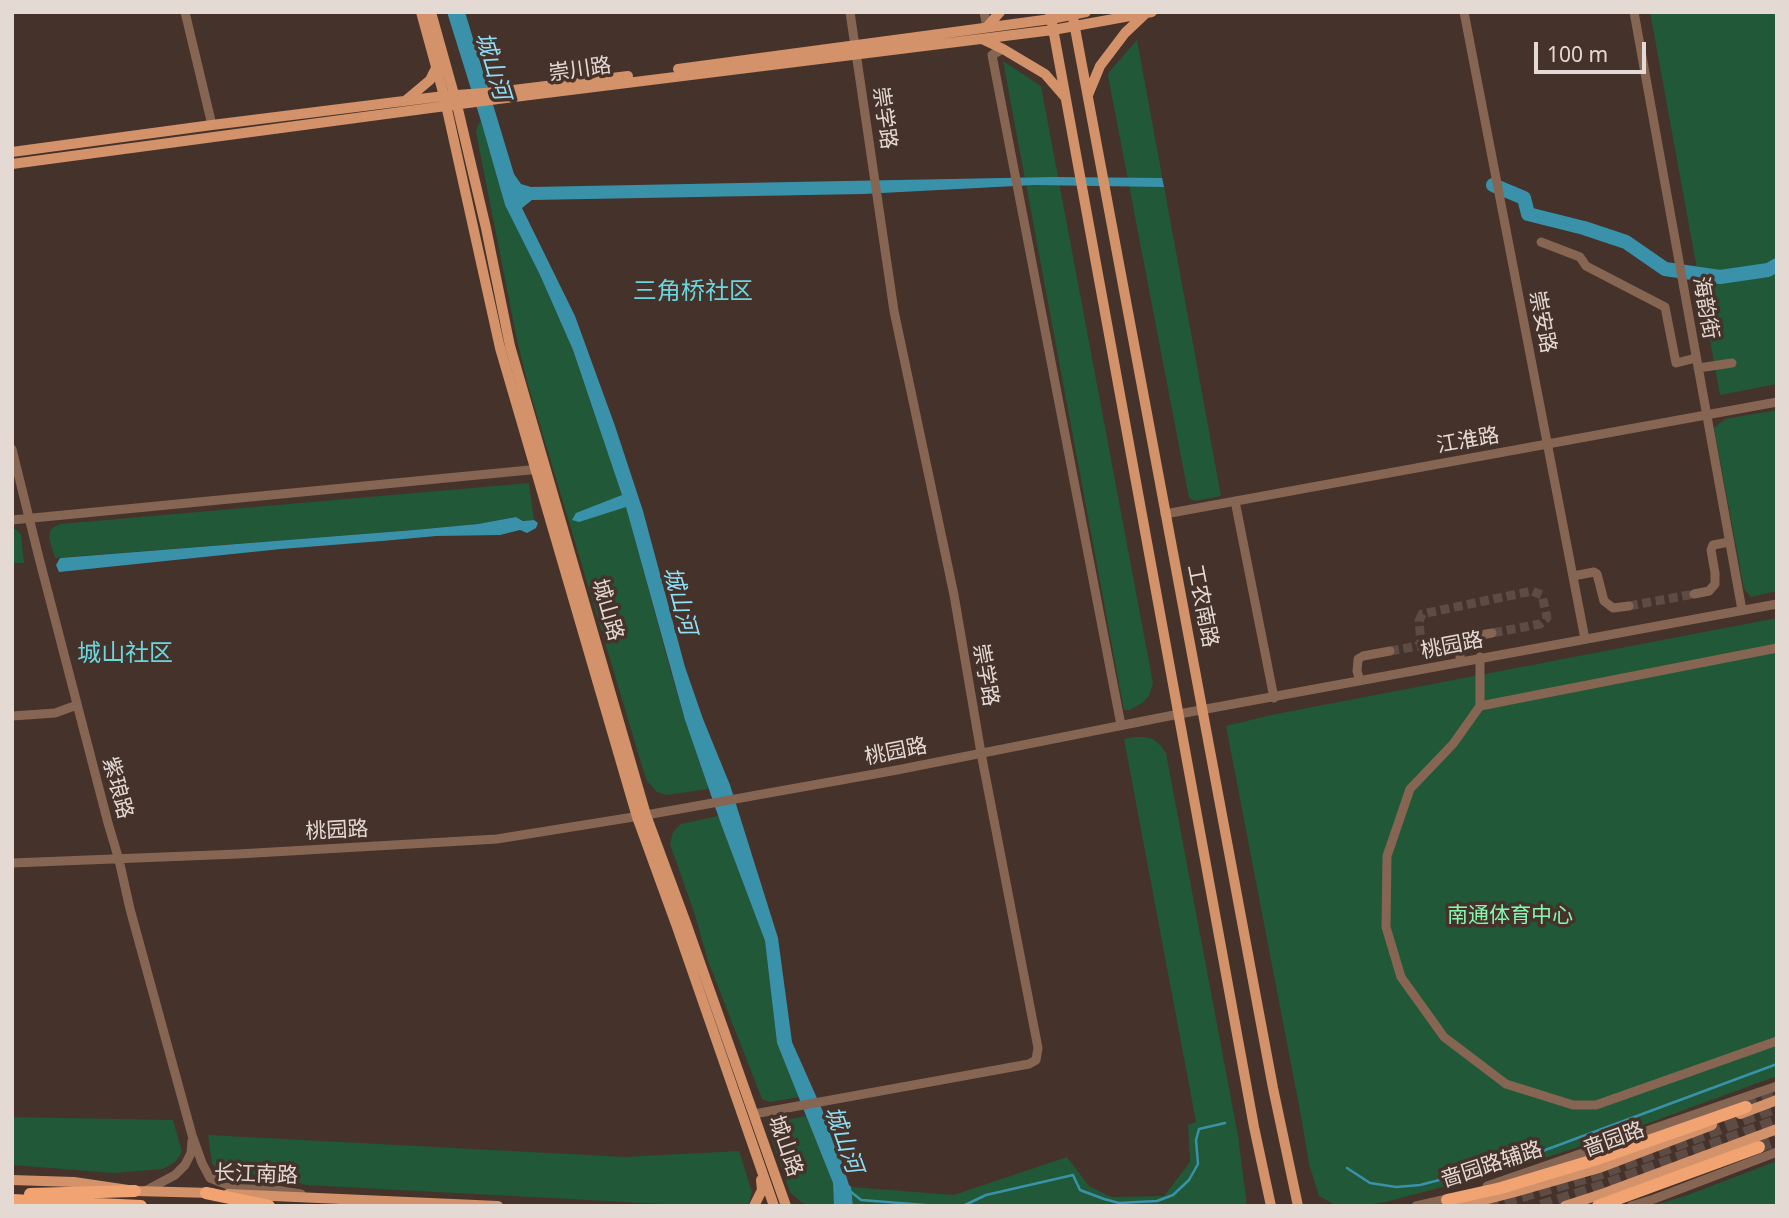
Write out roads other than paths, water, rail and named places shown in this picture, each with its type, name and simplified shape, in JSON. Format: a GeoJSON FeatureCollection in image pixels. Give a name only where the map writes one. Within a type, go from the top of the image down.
{"type":"FeatureCollection","features":[{"type":"Feature","properties":{"kind":"highway"},"geometry":{"type":"LineString","coordinates":[[1447,1200],[1501,1188],[1594,1160],[1746,1107]]}},
{"type":"Feature","properties":{"kind":"highway"},"geometry":{"type":"LineString","coordinates":[[1598,1206],[1759,1147]]}},
{"type":"Feature","properties":{"kind":"highway"},"geometry":{"type":"LineString","coordinates":[[12,1195],[141,1191]]}},
{"type":"Feature","properties":{"kind":"highway"},"geometry":{"type":"LineString","coordinates":[[206,1193],[269,1206]]}},
{"type":"Feature","properties":{"kind":"highway"},"geometry":{"type":"LineString","coordinates":[[12,1200],[141,1206]]}},
{"type":"Feature","properties":{"kind":"main road","name":"城山路"},"geometry":{"type":"LineString","coordinates":[[421,12],[436,68],[456,100]]}},
{"type":"Feature","properties":{"kind":"main road","name":"城山路"},"geometry":{"type":"LineString","coordinates":[[431,12],[456,100],[500,348],[541,469],[641,816],[774,1206]]}},
{"type":"Feature","properties":{"kind":"main road"},"geometry":{"type":"LineString","coordinates":[[987,27],[1000,12]]}},
{"type":"Feature","properties":{"kind":"main road","name":"崇川路"},"geometry":{"type":"LineString","coordinates":[[1073,18],[1086,12]]}},
{"type":"Feature","properties":{"kind":"main road","name":"崇川路"},"geometry":{"type":"LineString","coordinates":[[856,50],[987,27],[1149,13]]}},
{"type":"Feature","properties":{"kind":"main road"},"geometry":{"type":"LineString","coordinates":[[1088,95],[1100,66],[1125,33],[1149,13]]}},
{"type":"Feature","properties":{"kind":"main road","name":"工农南路"},"geometry":{"type":"LineString","coordinates":[[1073,18],[1270,1075],[1298,1206]]}},
{"type":"Feature","properties":{"kind":"main road","name":"崇川路"},"geometry":{"type":"LineString","coordinates":[[12,164],[456,100],[856,50],[981,38],[1052,20]]}},
{"type":"Feature","properties":{"kind":"main road","name":"工农南路"},"geometry":{"type":"LineString","coordinates":[[1052,20],[1254,1127],[1271,1206]]}},
{"type":"Feature","properties":{"kind":"main road"},"geometry":{"type":"LineString","coordinates":[[981,38],[1045,74],[1065,97]]}},
{"type":"Feature","properties":{"kind":"main road"},"geometry":{"type":"LineString","coordinates":[[404,101],[430,80],[436,68]]}},
{"type":"Feature","properties":{"kind":"main road","name":"崇川路"},"geometry":{"type":"LineString","coordinates":[[12,152],[404,101],[456,100]]}},
{"type":"Feature","properties":{"kind":"main road","name":"城山路"},"geometry":{"type":"LineString","coordinates":[[641,816],[686,923],[786,1206]]}},
{"type":"Feature","properties":{"kind":"main road","name":"啬园路"},"geometry":{"type":"LineString","coordinates":[[1461,1206],[1598,1168],[1777,1100]]}},
{"type":"Feature","properties":{"kind":"main road"},"geometry":{"type":"LineString","coordinates":[[1565,1206],[1777,1129]]}},
{"type":"Feature","properties":{"kind":"main road"},"geometry":{"type":"LineString","coordinates":[[754,1206],[762,1190],[761,1170]]}},
{"type":"Feature","properties":{"kind":"main road","name":"长江南路"},"geometry":{"type":"LineString","coordinates":[[12,1180],[74,1182],[141,1191],[498,1206]]}},
{"type":"Feature","properties":{"kind":"street"},"geometry":{"type":"LineString","coordinates":[[185,12],[212,125]]}},
{"type":"Feature","properties":{"kind":"street","name":"崇学路"},"geometry":{"type":"LineString","coordinates":[[754,1114],[1030,1065],[1038,1048],[981,752],[954,594],[894,311],[850,12]]}},
{"type":"Feature","properties":{"kind":"street"},"geometry":{"type":"LineString","coordinates":[[984,12],[987,27]]}},
{"type":"Feature","properties":{"kind":"street","name":"崇安路"},"geometry":{"type":"LineString","coordinates":[[1464,12],[1585,639]]}},
{"type":"Feature","properties":{"kind":"street","name":"海韵街"},"geometry":{"type":"LineString","coordinates":[[1634,12],[1742,610]]}},
{"type":"Feature","properties":{"kind":"street"},"geometry":{"type":"LineString","coordinates":[[1003,49],[992,55],[1121,725]]}},
{"type":"Feature","properties":{"kind":"street"},"geometry":{"type":"LineString","coordinates":[[1541,242],[1580,257],[1586,266],[1665,307],[1676,363],[1732,363]]}},
{"type":"Feature","properties":{"kind":"street","name":"江淮路"},"geometry":{"type":"LineString","coordinates":[[1165,514],[1777,402]]}},
{"type":"Feature","properties":{"kind":"street","name":"紫琅路"},"geometry":{"type":"LineString","coordinates":[[12,449],[130,909],[192,1135],[210,1178],[228,1185],[322,1198]]}},
{"type":"Feature","properties":{"kind":"street"},"geometry":{"type":"LineString","coordinates":[[12,520],[541,469]]}},
{"type":"Feature","properties":{"kind":"street"},"geometry":{"type":"LineString","coordinates":[[1235,501],[1274,698]]}},
{"type":"Feature","properties":{"kind":"street"},"geometry":{"type":"LineString","coordinates":[[1694,594],[1709,591],[1715,584],[1711,550],[1713,545],[1729,542]]}},
{"type":"Feature","properties":{"kind":"street"},"geometry":{"type":"LineString","coordinates":[[1573,576],[1594,572],[1597,574],[1604,601],[1613,608],[1629,606]]}},
{"type":"Feature","properties":{"kind":"street","name":"桃园路"},"geometry":{"type":"LineString","coordinates":[[12,863],[119,860],[497,839],[884,772],[1480,657],[1777,604]]}},
{"type":"Feature","properties":{"kind":"street"},"geometry":{"type":"LineString","coordinates":[[1461,662],[1458,645],[1460,641],[1492,633]]}},
{"type":"Feature","properties":{"kind":"street"},"geometry":{"type":"LineString","coordinates":[[1480,706],[1777,648]]}},
{"type":"Feature","properties":{"kind":"street"},"geometry":{"type":"LineString","coordinates":[[1360,681],[1358,659],[1390,651]]}},
{"type":"Feature","properties":{"kind":"street"},"geometry":{"type":"LineString","coordinates":[[1480,657],[1480,706],[1453,744],[1410,789],[1387,856],[1386,926],[1401,977],[1444,1037],[1506,1084],[1573,1105],[1596,1105],[1777,1041]]}},
{"type":"Feature","properties":{"kind":"street"},"geometry":{"type":"LineString","coordinates":[[12,716],[55,713],[78,705]]}},
{"type":"Feature","properties":{"kind":"street","name":"啬园路辅路"},"geometry":{"type":"LineString","coordinates":[[1416,1206],[1447,1200],[1777,1086]]}},
{"type":"Feature","properties":{"kind":"street"},"geometry":{"type":"LineString","coordinates":[[141,1191],[175,1175],[185,1165],[191,1153],[192,1135]]}},
{"type":"Feature","properties":{"kind":"street"},"geometry":{"type":"LineString","coordinates":[[1631,1206],[1777,1152]]}},
{"type":"Feature","properties":{"kind":"water"},"geometry":{"type":"Polygon","coordinates":[[[447,12],[465,12],[514,174],[521,184],[531,187],[1055,177],[1162,178],[1164,187],[1034,185],[863,194],[532,200],[522,208],[575,316],[615,426],[643,511],[685,667],[730,785],[778,938],[792,1042],[824,1114],[851,1187],[853,1206],[834,1206],[833,1183],[777,1043],[765,941],[685,720],[626,507],[579,522],[572,520],[576,513],[622,495],[573,350],[505,205],[447,12]]]}},
{"type":"Feature","properties":{"kind":"water"},"geometry":{"type":"Polygon","coordinates":[[[516,517],[523,521],[534,520],[538,523],[536,528],[527,533],[520,530],[500,535],[436,536],[59,572],[56,565],[60,558],[414,530],[478,524],[516,517]]]}},
{"type":"Feature","properties":{"kind":"waterway"},"geometry":{"type":"LineString","coordinates":[[1493,185],[1524,198],[1528,214],[1626,242],[1665,269],[1720,277],[1768,270],[1777,265]]}},
{"type":"Feature","properties":{"kind":"waterway"},"geometry":{"type":"LineString","coordinates":[[1347,1168],[1370,1183],[1396,1187],[1420,1185],[1521,1159],[1777,1064]]}},
{"type":"Feature","properties":{"kind":"waterway"},"geometry":{"type":"LineString","coordinates":[[963,1206],[986,1195],[1073,1175],[1080,1190],[1104,1199],[1119,1203],[1157,1201],[1173,1195],[1189,1180],[1198,1164],[1196,1140],[1199,1129],[1225,1123]]}},
{"type":"Feature","properties":{"kind":"waterway"},"geometry":{"type":"LineString","coordinates":[[850,1191],[861,1200],[938,1206]]}},
{"type":"Feature","properties":{"kind":"tunnel"},"geometry":{"type":"LineString","coordinates":[[1390,651],[1418,646],[1421,642],[1419,621],[1422,614],[1532,591],[1542,595],[1547,618],[1540,624],[1492,633]]}},
{"type":"Feature","properties":{"kind":"tunnel"},"geometry":{"type":"LineString","coordinates":[[1629,606],[1694,594]]}},
{"type":"Feature","properties":{"kind":"tunnel"},"geometry":{"type":"LineString","coordinates":[[1746,1107],[1777,1094]]}},
{"type":"Feature","properties":{"kind":"tunnel"},"geometry":{"type":"LineString","coordinates":[[1487,1206],[1599,1174],[1777,1107]]}},
{"type":"Feature","properties":{"kind":"tunnel"},"geometry":{"type":"LineString","coordinates":[[1541,1206],[1603,1186],[1777,1121]]}},
{"type":"Feature","properties":{"kind":"tunnel"},"geometry":{"type":"LineString","coordinates":[[1759,1147],[1777,1140]]}},
{"type":"Feature","properties":{"kind":"district","name":"三角桥社区"},"geometry":{"type":"Point","coordinates":[693,292]}},
{"type":"Feature","properties":{"kind":"district","name":"城山社区"},"geometry":{"type":"Point","coordinates":[125,654]}},
{"type":"Feature","properties":{"kind":"water label","name":"城山河"},"geometry":{"type":"Point","coordinates":[492,66]}},
{"type":"Feature","properties":{"kind":"water label","name":"城山河"},"geometry":{"type":"Point","coordinates":[679,601]}},
{"type":"Feature","properties":{"kind":"water label","name":"城山河"},"geometry":{"type":"Point","coordinates":[843,1140]}},
{"type":"Feature","properties":{"kind":"park label","name":"南通体育中心"},"geometry":{"type":"Point","coordinates":[1510,916]}}]}
